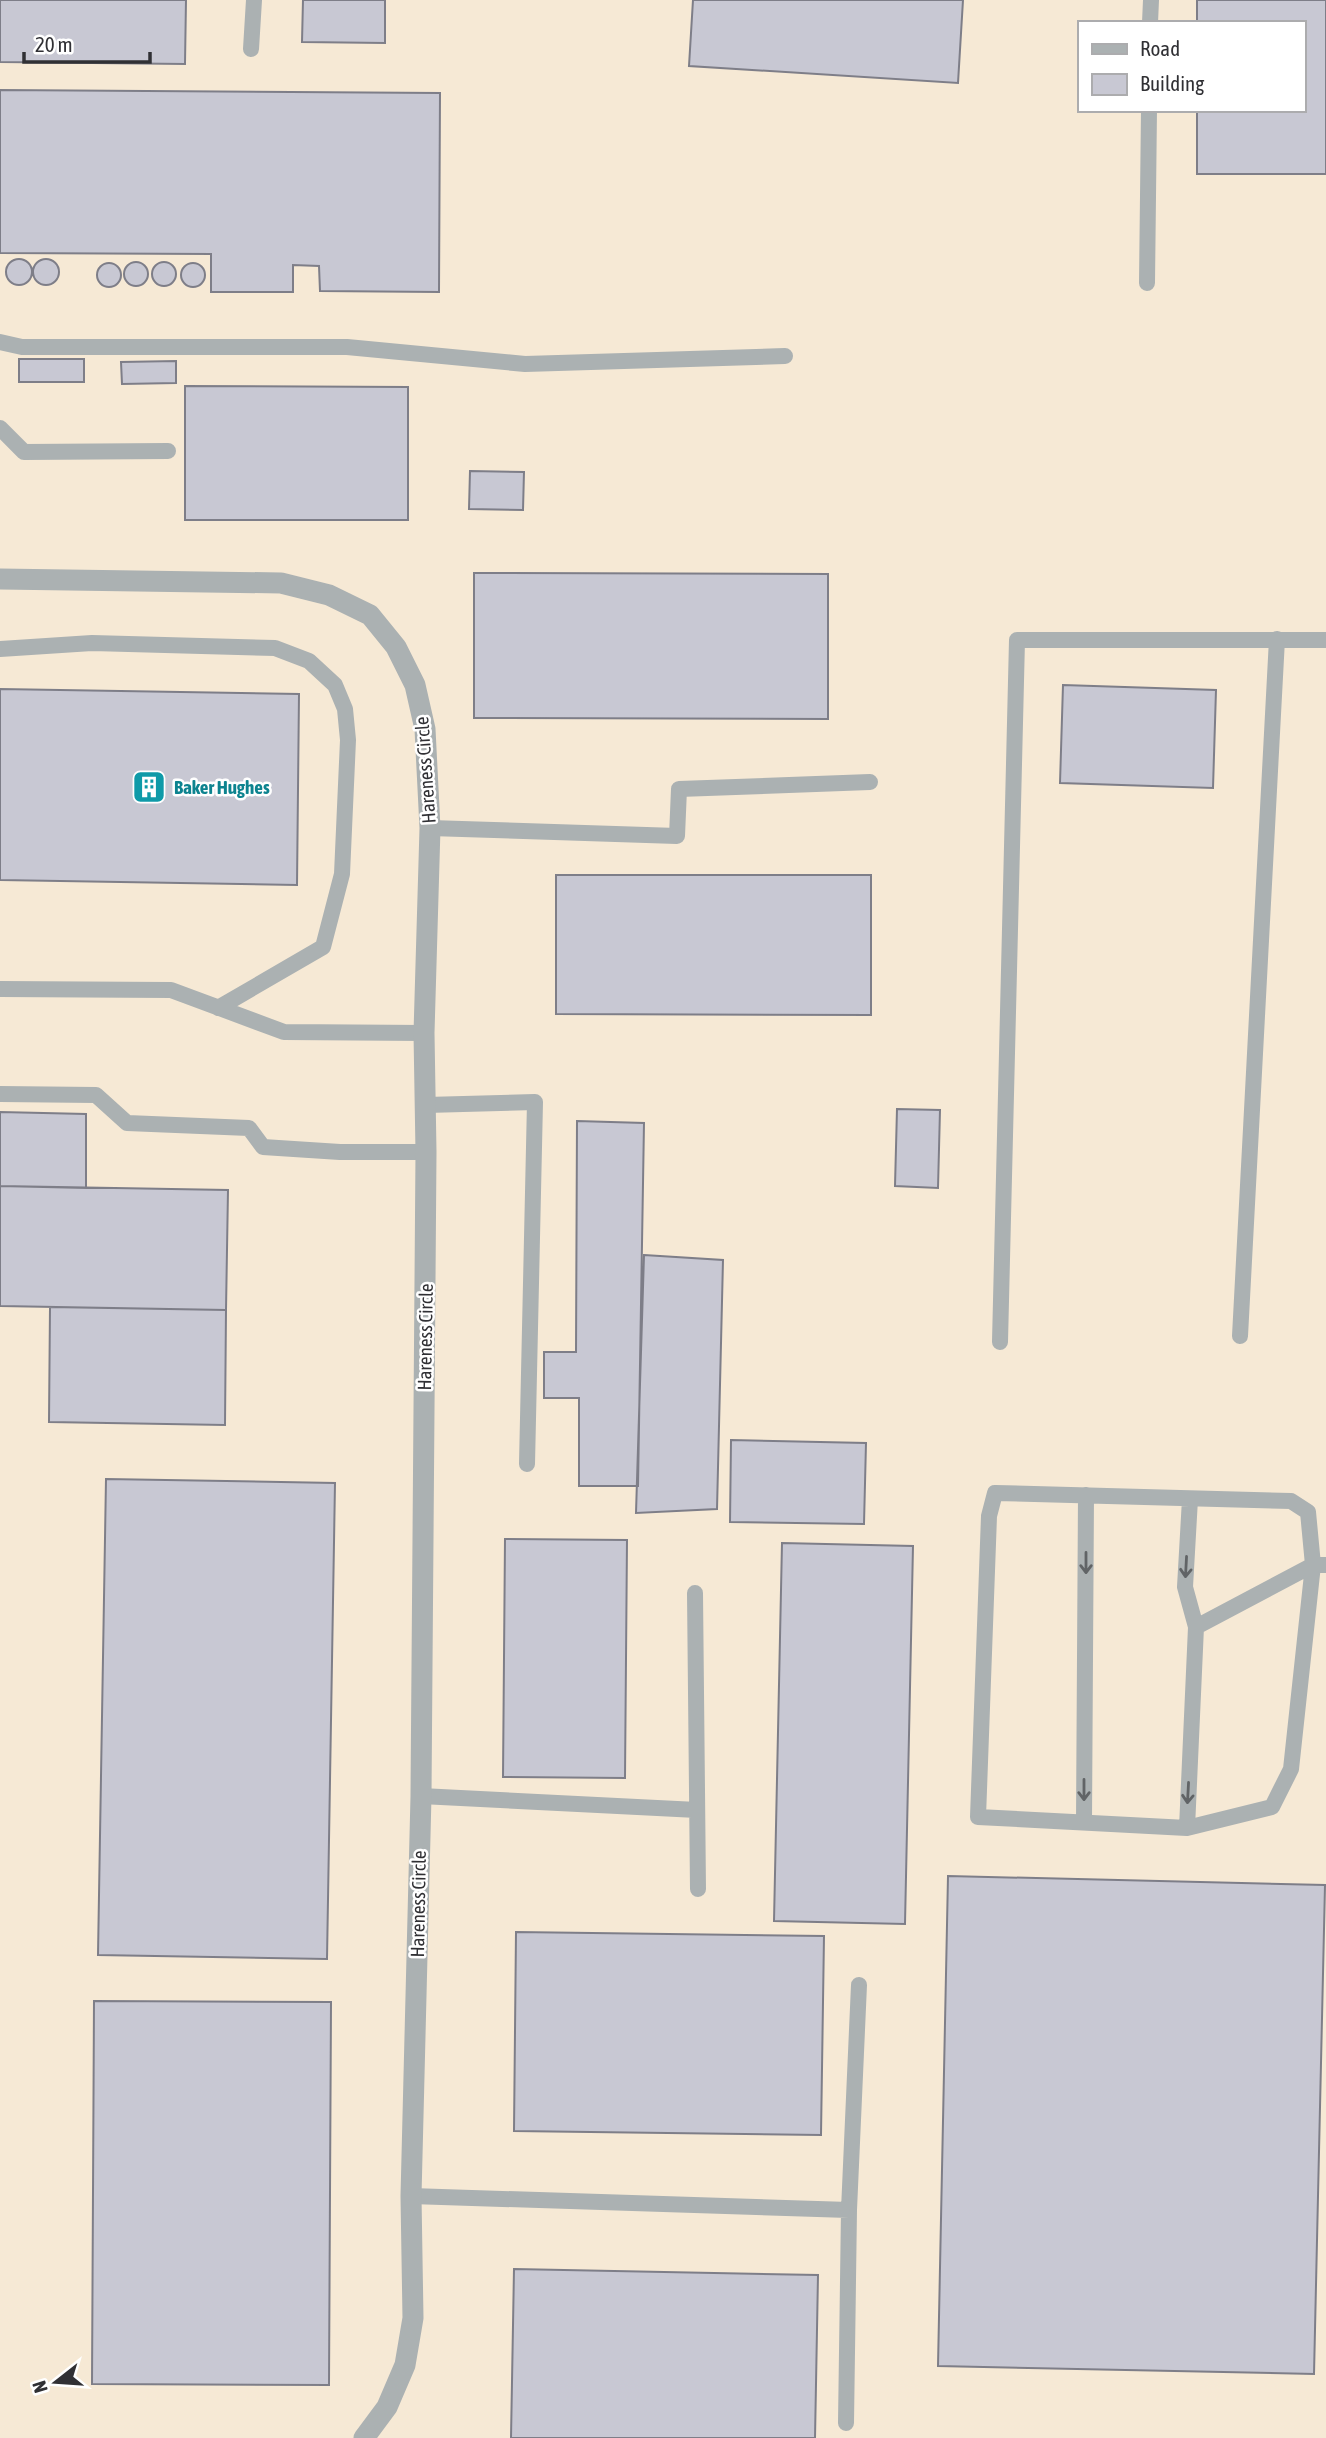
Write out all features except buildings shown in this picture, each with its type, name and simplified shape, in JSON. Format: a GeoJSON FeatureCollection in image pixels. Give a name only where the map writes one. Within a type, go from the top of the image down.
{"type":"FeatureCollection","features":[{"type":"Feature","properties":{"kind":"street","name":"Hareness Circle"},"geometry":{"type":"LineString","coordinates":[[0,579],[281,583],[329,595],[370,615],[396,647],[415,685],[425,729],[430,828],[424,1032],[426,1152],[421,1796],[411,2196],[413,2318],[405,2365],[387,2407],[364,2438]]}},
{"type":"Feature","properties":{"kind":"lane"},"geometry":{"type":"LineString","coordinates":[[251,48],[254,0]]}},
{"type":"Feature","properties":{"kind":"lane"},"geometry":{"type":"LineString","coordinates":[[1150,0],[1150,21]]}},
{"type":"Feature","properties":{"kind":"lane"},"geometry":{"type":"LineString","coordinates":[[1147,283],[1149,112]]}},
{"type":"Feature","properties":{"kind":"lane"},"geometry":{"type":"LineString","coordinates":[[0,342],[22,347],[346,347],[525,363],[785,356]]}},
{"type":"Feature","properties":{"kind":"lane"},"geometry":{"type":"LineString","coordinates":[[0,428],[24,452],[168,451]]}},
{"type":"Feature","properties":{"kind":"lane"},"geometry":{"type":"LineString","coordinates":[[1240,1336],[1277,639]]}},
{"type":"Feature","properties":{"kind":"lane"},"geometry":{"type":"LineString","coordinates":[[1000,1342],[1017,640],[1326,640]]}},
{"type":"Feature","properties":{"kind":"lane"},"geometry":{"type":"LineString","coordinates":[[0,649],[92,643],[275,648],[309,661],[335,685],[345,709],[348,740],[343,860],[342,874],[323,947],[218,1008]]}},
{"type":"Feature","properties":{"kind":"lane"},"geometry":{"type":"LineString","coordinates":[[430,828],[677,836],[679,789],[870,782]]}},
{"type":"Feature","properties":{"kind":"lane"},"geometry":{"type":"LineString","coordinates":[[0,989],[171,990],[284,1032],[424,1032]]}},
{"type":"Feature","properties":{"kind":"lane"},"geometry":{"type":"LineString","coordinates":[[0,1094],[96,1095],[127,1123],[249,1128],[263,1147],[340,1152],[426,1152]]}},
{"type":"Feature","properties":{"kind":"lane"},"geometry":{"type":"LineString","coordinates":[[426,1105],[536,1102],[527,1464]]}},
{"type":"Feature","properties":{"kind":"lane"},"geometry":{"type":"LineString","coordinates":[[995,1493],[1086,1495],[1291,1501],[1308,1512],[1319,1565],[1291,1769],[1272,1807],[1187,1828],[978,1818],[989,1516],[995,1493]]}},
{"type":"Feature","properties":{"kind":"lane"},"geometry":{"type":"LineString","coordinates":[[1084,1822],[1086,1495]]}},
{"type":"Feature","properties":{"kind":"lane"},"geometry":{"type":"LineString","coordinates":[[1187,1828],[1196,1627],[1185,1587],[1190,1499]]}},
{"type":"Feature","properties":{"kind":"lane"},"geometry":{"type":"LineString","coordinates":[[1196,1627],[1319,1565]]}},
{"type":"Feature","properties":{"kind":"lane"},"geometry":{"type":"LineString","coordinates":[[695,1593],[698,1889]]}},
{"type":"Feature","properties":{"kind":"lane"},"geometry":{"type":"LineString","coordinates":[[421,1796],[697,1810]]}},
{"type":"Feature","properties":{"kind":"lane"},"geometry":{"type":"LineString","coordinates":[[846,2423],[849,2210],[859,1985]]}},
{"type":"Feature","properties":{"kind":"lane"},"geometry":{"type":"LineString","coordinates":[[411,2196],[849,2210]]}},
{"type":"Feature","properties":{"kind":"shaded area"},"geometry":{"type":"Polygon","coordinates":[[[0,0],[1326,0],[1326,2438],[0,2438],[0,0]]]}},
{"type":"Feature","properties":{"kind":"place","name":"Baker Hughes"},"geometry":{"type":"Point","coordinates":[149,787]}}]}
